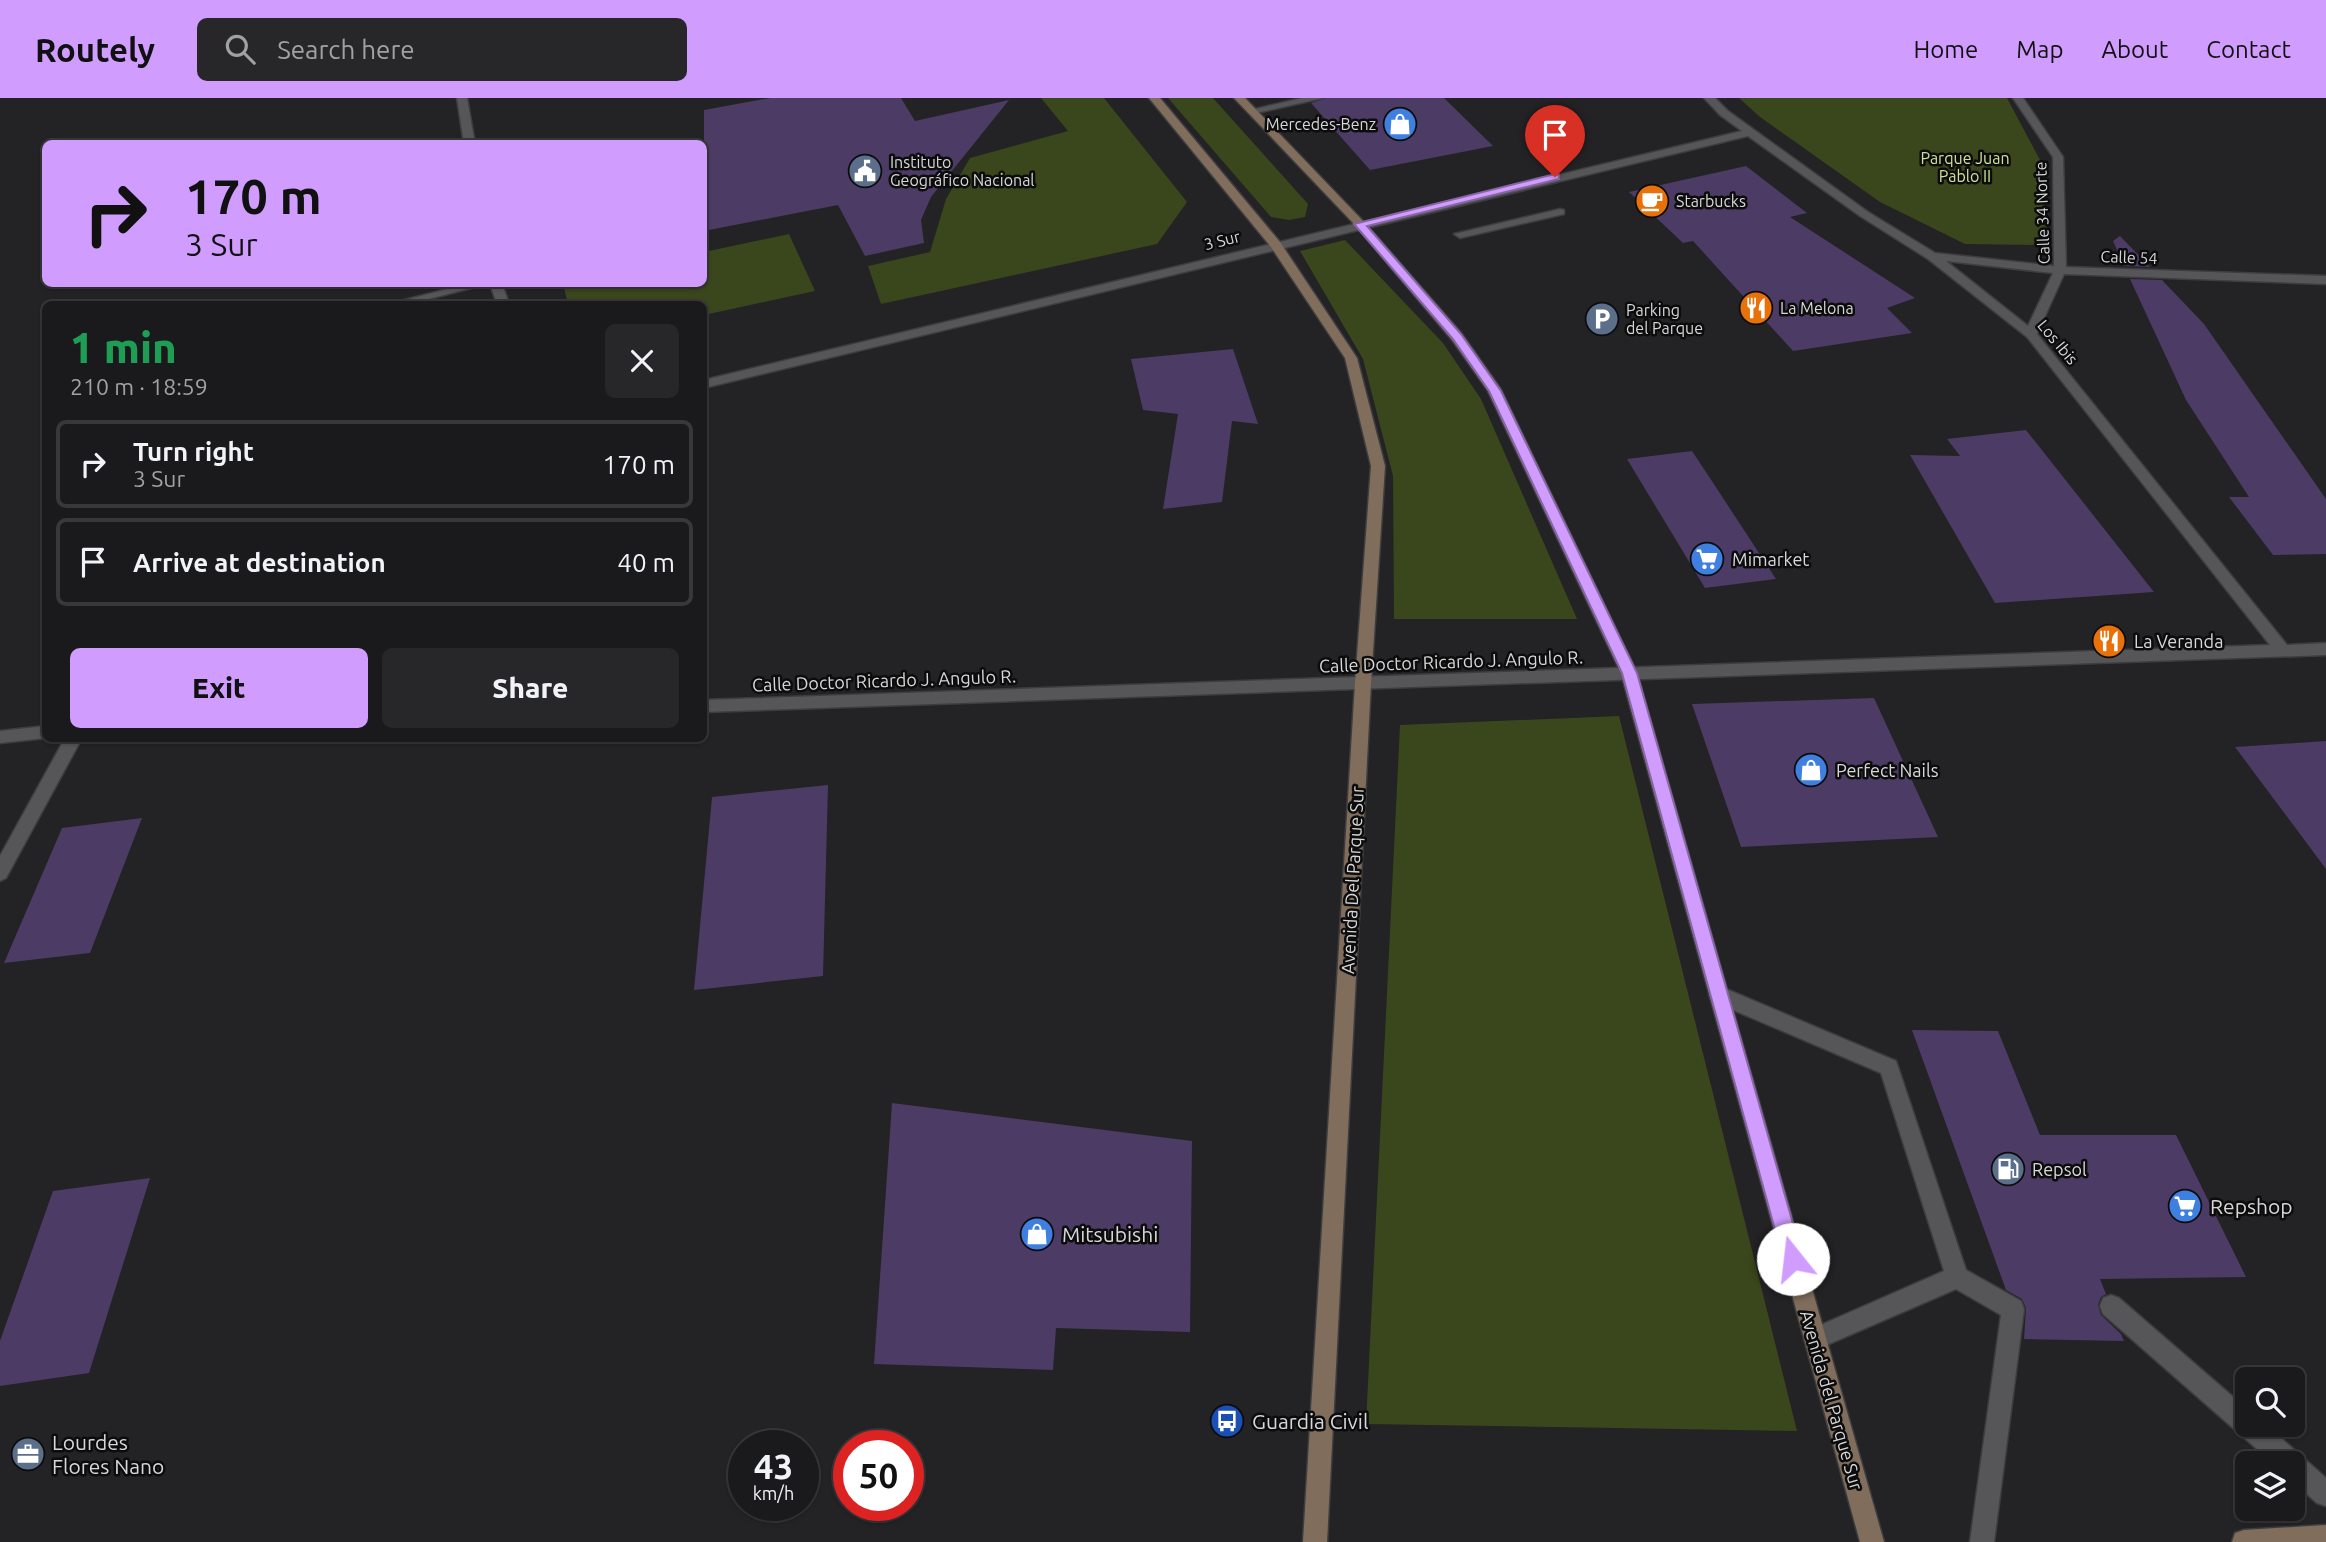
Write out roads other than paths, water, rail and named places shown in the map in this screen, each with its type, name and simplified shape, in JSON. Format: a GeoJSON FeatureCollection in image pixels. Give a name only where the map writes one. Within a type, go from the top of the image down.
{"type":"FeatureCollection","features":[{"type":"Feature","properties":{"kind":"main road","name":"Avenida Del Parque Sur"},"geometry":{"type":"LineString","coordinates":[[1154,98],[1276,245],[1352,358],[1378,466],[1363,683],[1315,1542]]}},
{"type":"Feature","properties":{"kind":"main road","name":"Avenida del Parque Sur"},"geometry":{"type":"LineString","coordinates":[[1240,98],[1360,224],[1457,337],[1495,391],[1629,673],[1872,1542]]}},
{"type":"Feature","properties":{"kind":"main road"},"geometry":{"type":"LineString","coordinates":[[2244,1542],[2326,1537]]}},
{"type":"Feature","properties":{"kind":"street"},"geometry":{"type":"LineString","coordinates":[[462,98],[469,140]]}},
{"type":"Feature","properties":{"kind":"street"},"geometry":{"type":"LineString","coordinates":[[1252,111],[1318,98]]}},
{"type":"Feature","properties":{"kind":"street","name":"Los Ibis"},"geometry":{"type":"LineString","coordinates":[[1709,98],[1750,132],[1864,214],[1933,256],[2031,334],[2283,651]]}},
{"type":"Feature","properties":{"kind":"street","name":"Calle 34 Norte"},"geometry":{"type":"LineString","coordinates":[[2018,98],[2058,157],[2060,270],[2031,334]]}},
{"type":"Feature","properties":{"kind":"street","name":"3 Sur"},"geometry":{"type":"LineString","coordinates":[[707,383],[1750,132]]}},
{"type":"Feature","properties":{"kind":"street"},"geometry":{"type":"LineString","coordinates":[[1460,234],[1560,212]]}},
{"type":"Feature","properties":{"kind":"street","name":"Calle 54"},"geometry":{"type":"LineString","coordinates":[[1933,256],[2060,270],[2326,280]]}},
{"type":"Feature","properties":{"kind":"street"},"geometry":{"type":"LineString","coordinates":[[408,301],[468,287]]}},
{"type":"Feature","properties":{"kind":"street","name":"Calle Doctor Ricardo J. Angulo R."},"geometry":{"type":"LineString","coordinates":[[707,706],[2326,649]]}},
{"type":"Feature","properties":{"kind":"street"},"geometry":{"type":"LineString","coordinates":[[0,737],[42,732]]}},
{"type":"Feature","properties":{"kind":"street"},"geometry":{"type":"LineString","coordinates":[[0,873],[72,742]]}},
{"type":"Feature","properties":{"kind":"street"},"geometry":{"type":"LineString","coordinates":[[1719,995],[1889,1067],[1957,1277],[2013,1309],[1982,1542]]}},
{"type":"Feature","properties":{"kind":"street"},"geometry":{"type":"LineString","coordinates":[[1815,1339],[1957,1277]]}},
{"type":"Feature","properties":{"kind":"street"},"geometry":{"type":"LineString","coordinates":[[2111,1306],[2277,1451]]}},
{"type":"Feature","properties":{"kind":"street"},"geometry":{"type":"LineString","coordinates":[[2305,1475],[2326,1494]]}},
{"type":"Feature","properties":{"kind":"place","name":"Mercedes-Benz"},"geometry":{"type":"Point","coordinates":[1400,124]}},
{"type":"Feature","properties":{"kind":"place","name":"Instituto Geográfico Nacional"},"geometry":{"type":"Point","coordinates":[865,171]}},
{"type":"Feature","properties":{"kind":"place","name":"Starbucks"},"geometry":{"type":"Point","coordinates":[1652,201]}},
{"type":"Feature","properties":{"kind":"place","name":"La Melona"},"geometry":{"type":"Point","coordinates":[1756,308]}},
{"type":"Feature","properties":{"kind":"place","name":"Parking del Parque"},"geometry":{"type":"Point","coordinates":[1602,319]}},
{"type":"Feature","properties":{"kind":"place","name":"Mimarket"},"geometry":{"type":"Point","coordinates":[1707,559]}},
{"type":"Feature","properties":{"kind":"place","name":"La Veranda"},"geometry":{"type":"Point","coordinates":[2109,641]}},
{"type":"Feature","properties":{"kind":"place","name":"Perfect Nails"},"geometry":{"type":"Point","coordinates":[1811,770]}},
{"type":"Feature","properties":{"kind":"place","name":"Repsol"},"geometry":{"type":"Point","coordinates":[2008,1169]}},
{"type":"Feature","properties":{"kind":"place","name":"Repshop"},"geometry":{"type":"Point","coordinates":[2185,1206]}},
{"type":"Feature","properties":{"kind":"place","name":"Mitsubishi"},"geometry":{"type":"Point","coordinates":[1037,1234]}},
{"type":"Feature","properties":{"kind":"place","name":"Guardia Civil"},"geometry":{"type":"Point","coordinates":[1227,1421]}},
{"type":"Feature","properties":{"kind":"place","name":"Lourdes Flores Nano"},"geometry":{"type":"Point","coordinates":[28,1454]}},
{"type":"Feature","properties":{"kind":"park label","name":"Parque Juan Pablo II"},"geometry":{"type":"Point","coordinates":[1965,167]}}]}
